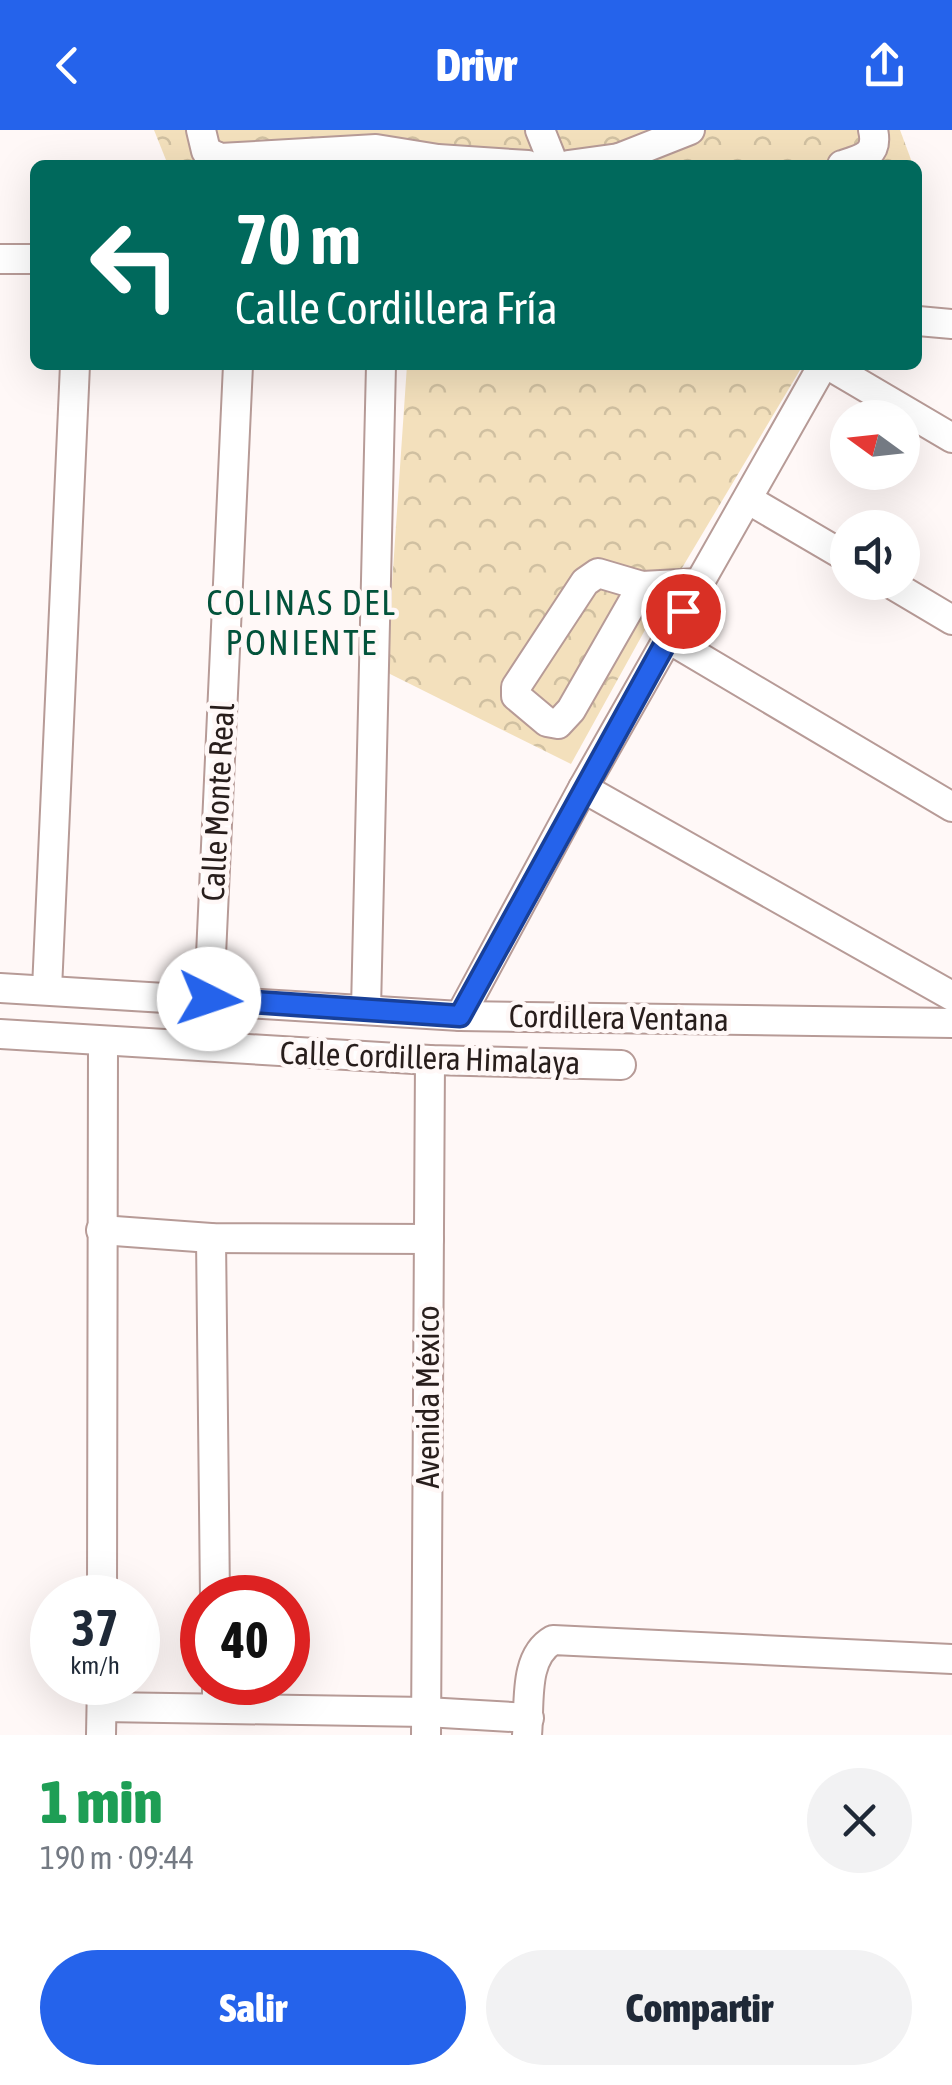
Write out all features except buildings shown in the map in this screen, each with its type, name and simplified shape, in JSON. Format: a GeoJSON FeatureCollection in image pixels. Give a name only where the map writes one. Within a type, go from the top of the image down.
{"type":"FeatureCollection","features":[{"type":"Feature","properties":{"kind":"street"},"geometry":{"type":"LineString","coordinates":[[200,130],[206,151],[220,158],[372,140],[438,158],[464,160]]}},
{"type":"Feature","properties":{"kind":"street"},"geometry":{"type":"LineString","coordinates":[[425,130],[438,158]]}},
{"type":"Feature","properties":{"kind":"street"},"geometry":{"type":"LineString","coordinates":[[540,130],[552,160]]}},
{"type":"Feature","properties":{"kind":"street"},"geometry":{"type":"LineString","coordinates":[[628,160],[690,130]]}},
{"type":"Feature","properties":{"kind":"street"},"geometry":{"type":"LineString","coordinates":[[859,160],[866,158],[874,145],[873,130]]}},
{"type":"Feature","properties":{"kind":"street"},"geometry":{"type":"LineString","coordinates":[[0,259],[30,259]]}},
{"type":"Feature","properties":{"kind":"street"},"geometry":{"type":"LineString","coordinates":[[922,321],[952,324]]}},
{"type":"Feature","properties":{"kind":"street"},"geometry":{"type":"LineString","coordinates":[[0,988],[47,989],[75,370]]}},
{"type":"Feature","properties":{"kind":"street","name":"Calle Monte Real"},"geometry":{"type":"LineString","coordinates":[[209,999],[238,370]]}},
{"type":"Feature","properties":{"kind":"street"},"geometry":{"type":"LineString","coordinates":[[366,1009],[381,370]]}},
{"type":"Feature","properties":{"kind":"street"},"geometry":{"type":"LineString","coordinates":[[460,1016],[667,638],[823,370]]}},
{"type":"Feature","properties":{"kind":"street"},"geometry":{"type":"LineString","coordinates":[[835,370],[952,438]]}},
{"type":"Feature","properties":{"kind":"street"},"geometry":{"type":"LineString","coordinates":[[749,500],[830,547]]}},
{"type":"Feature","properties":{"kind":"street"},"geometry":{"type":"LineString","coordinates":[[642,586],[571,710],[558,724],[547,722],[516,696],[516,688],[585,582],[598,573],[642,586],[699,583]]}},
{"type":"Feature","properties":{"kind":"street"},"geometry":{"type":"LineString","coordinates":[[918,600],[952,620]]}},
{"type":"Feature","properties":{"kind":"street"},"geometry":{"type":"LineString","coordinates":[[667,638],[952,807]]}},
{"type":"Feature","properties":{"kind":"street"},"geometry":{"type":"LineString","coordinates":[[583,788],[952,996]]}},
{"type":"Feature","properties":{"kind":"street","name":"Cordillera Ventana"},"geometry":{"type":"LineString","coordinates":[[47,989],[460,1016],[952,1023]]}},
{"type":"Feature","properties":{"kind":"street","name":"Calle Cordillera Himalaya"},"geometry":{"type":"LineString","coordinates":[[0,1034],[430,1060],[621,1065]]}},
{"type":"Feature","properties":{"kind":"street"},"geometry":{"type":"LineString","coordinates":[[102,1575],[103,1042]]}},
{"type":"Feature","properties":{"kind":"street","name":"Avenida México"},"geometry":{"type":"LineString","coordinates":[[426,1724],[430,1060]]}},
{"type":"Feature","properties":{"kind":"street"},"geometry":{"type":"LineString","coordinates":[[100,1230],[210,1238],[429,1240]]}},
{"type":"Feature","properties":{"kind":"street"},"geometry":{"type":"LineString","coordinates":[[210,1238],[216,1575]]}},
{"type":"Feature","properties":{"kind":"street"},"geometry":{"type":"LineString","coordinates":[[289,1705],[426,1724],[528,1727],[534,1660],[540,1648],[552,1640],[952,1659]]}},
{"type":"Feature","properties":{"kind":"street"},"geometry":{"type":"LineString","coordinates":[[102,1708],[180,1699]]}},
{"type":"Feature","properties":{"kind":"green space"},"geometry":{"type":"Polygon","coordinates":[[[154,130],[900,130],[911,160],[166,160],[154,130]]]}},
{"type":"Feature","properties":{"kind":"green space"},"geometry":{"type":"Polygon","coordinates":[[[407,370],[800,370],[645,630],[571,764],[386,672],[407,370]]]}},
{"type":"Feature","properties":{"kind":"district","name":"COLINAS DEL PONIENTE"},"geometry":{"type":"Point","coordinates":[302,623]}},
{"type":"Feature","properties":{"kind":"route"},"geometry":{"type":"LineString","coordinates":[[209,999],[460,1016],[683,611]]}}]}
